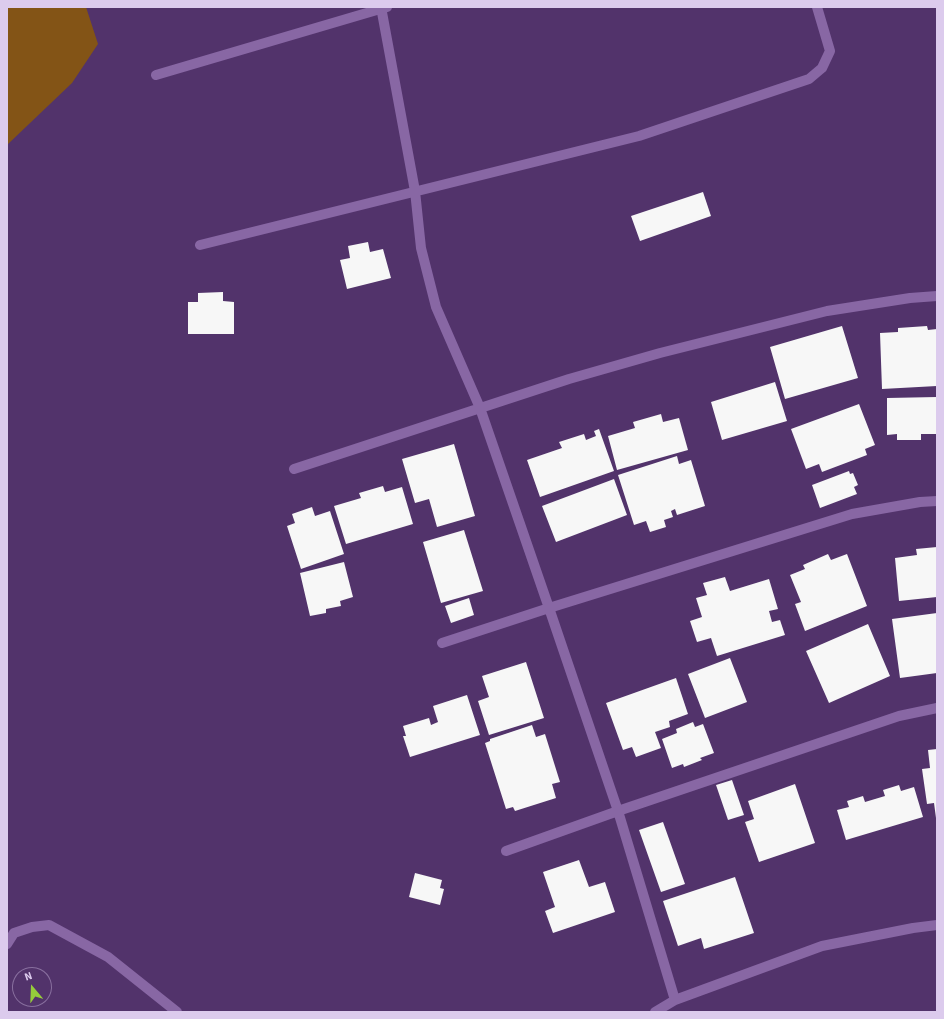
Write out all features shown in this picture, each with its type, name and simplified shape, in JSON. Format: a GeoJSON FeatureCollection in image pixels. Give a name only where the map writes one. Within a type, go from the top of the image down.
{"type":"FeatureCollection","features":[{"type":"Feature","properties":{"kind":"street"},"geometry":{"type":"LineString","coordinates":[[200,245],[639,136],[809,79],[822,68],[830,51],[817,7]]}},
{"type":"Feature","properties":{"kind":"street"},"geometry":{"type":"LineString","coordinates":[[156,75],[383,8],[415,191],[420,248],[436,307],[480,408],[549,608],[618,811],[675,1000]]}},
{"type":"Feature","properties":{"kind":"street"},"geometry":{"type":"LineString","coordinates":[[294,469],[569,379],[645,357],[827,310],[910,298],[937,296]]}},
{"type":"Feature","properties":{"kind":"street"},"geometry":{"type":"LineString","coordinates":[[442,643],[549,608],[852,514],[920,502],[937,501]]}},
{"type":"Feature","properties":{"kind":"street"},"geometry":{"type":"LineString","coordinates":[[506,851],[618,811],[899,716],[937,708]]}},
{"type":"Feature","properties":{"kind":"street"},"geometry":{"type":"LineString","coordinates":[[7,944],[14,933],[32,927],[49,925],[108,957],[177,1012]]}},
{"type":"Feature","properties":{"kind":"street"},"geometry":{"type":"LineString","coordinates":[[655,1012],[675,1000],[822,946],[913,928],[937,925]]}},
{"type":"Feature","properties":{"kind":"shaded area"},"geometry":{"type":"Polygon","coordinates":[[[7,7],[86,7],[98,44],[72,83],[7,145],[7,7]]]}},
{"type":"Feature","properties":{"kind":"building"},"geometry":{"type":"Polygon","coordinates":[[[703,192],[711,216],[640,241],[631,216],[703,192]]]}},
{"type":"Feature","properties":{"kind":"building"},"geometry":{"type":"Polygon","coordinates":[[[368,242],[370,252],[383,249],[391,278],[347,289],[340,260],[350,258],[348,246],[368,242]]]}},
{"type":"Feature","properties":{"kind":"building"},"geometry":{"type":"Polygon","coordinates":[[[223,292],[223,301],[234,302],[234,334],[188,334],[188,302],[198,302],[198,293],[223,292]]]}},
{"type":"Feature","properties":{"kind":"building"},"geometry":{"type":"Polygon","coordinates":[[[842,326],[858,378],[785,399],[770,347],[842,326]]]}},
{"type":"Feature","properties":{"kind":"building"},"geometry":{"type":"Polygon","coordinates":[[[927,326],[928,330],[937,329],[937,386],[882,389],[880,333],[898,332],[898,328],[927,326]]]}},
{"type":"Feature","properties":{"kind":"building"},"geometry":{"type":"Polygon","coordinates":[[[775,382],[787,421],[722,440],[711,402],[775,382]]]}},
{"type":"Feature","properties":{"kind":"building"},"geometry":{"type":"Polygon","coordinates":[[[937,397],[937,434],[921,434],[921,440],[897,440],[897,434],[887,435],[887,398],[937,397]]]}},
{"type":"Feature","properties":{"kind":"building"},"geometry":{"type":"Polygon","coordinates":[[[859,404],[875,445],[865,449],[867,455],[822,472],[819,464],[806,469],[791,429],[859,404]]]}},
{"type":"Feature","properties":{"kind":"building"},"geometry":{"type":"Polygon","coordinates":[[[661,414],[663,422],[679,418],[688,450],[617,470],[608,436],[635,428],[633,422],[661,414]]]}},
{"type":"Feature","properties":{"kind":"building"},"geometry":{"type":"Polygon","coordinates":[[[599,429],[614,471],[540,497],[527,460],[562,448],[559,442],[584,434],[586,440],[596,436],[594,431],[599,429]]]}},
{"type":"Feature","properties":{"kind":"building"},"geometry":{"type":"Polygon","coordinates":[[[454,444],[475,516],[437,527],[429,499],[415,503],[402,459],[454,444]]]}},
{"type":"Feature","properties":{"kind":"building"},"geometry":{"type":"Polygon","coordinates":[[[677,456],[679,464],[691,460],[705,506],[677,515],[675,509],[671,511],[673,517],[664,520],[666,527],[650,532],[646,521],[634,525],[618,475],[677,456]]]}},
{"type":"Feature","properties":{"kind":"building"},"geometry":{"type":"Polygon","coordinates":[[[849,471],[850,474],[853,473],[858,485],[854,487],[857,494],[820,508],[812,485],[849,471]]]}},
{"type":"Feature","properties":{"kind":"building"},"geometry":{"type":"Polygon","coordinates":[[[614,479],[627,515],[556,542],[542,506],[614,479]]]}},
{"type":"Feature","properties":{"kind":"building"},"geometry":{"type":"Polygon","coordinates":[[[383,486],[385,492],[402,487],[413,524],[346,544],[334,506],[361,498],[359,493],[383,486]]]}},
{"type":"Feature","properties":{"kind":"building"},"geometry":{"type":"Polygon","coordinates":[[[312,507],[315,516],[330,511],[344,554],[301,569],[287,526],[295,523],[292,514],[312,507]]]}},
{"type":"Feature","properties":{"kind":"building"},"geometry":{"type":"Polygon","coordinates":[[[464,530],[483,591],[441,603],[423,542],[464,530]]]}},
{"type":"Feature","properties":{"kind":"building"},"geometry":{"type":"Polygon","coordinates":[[[937,547],[937,597],[899,601],[895,558],[917,555],[916,549],[937,547]]]}},
{"type":"Feature","properties":{"kind":"building"},"geometry":{"type":"Polygon","coordinates":[[[828,554],[831,560],[847,554],[867,606],[805,631],[795,604],[801,602],[790,575],[805,569],[803,565],[828,554]]]}},
{"type":"Feature","properties":{"kind":"building"},"geometry":{"type":"Polygon","coordinates":[[[344,562],[353,597],[340,601],[341,606],[326,609],[326,613],[310,616],[300,573],[344,562]]]}},
{"type":"Feature","properties":{"kind":"building"},"geometry":{"type":"Polygon","coordinates":[[[725,577],[730,591],[769,579],[778,609],[769,611],[772,622],[780,620],[785,635],[717,656],[711,638],[697,642],[690,621],[702,617],[696,598],[707,595],[703,583],[725,577]]]}},
{"type":"Feature","properties":{"kind":"building"},"geometry":{"type":"Polygon","coordinates":[[[469,598],[474,615],[451,623],[445,606],[469,598]]]}},
{"type":"Feature","properties":{"kind":"building"},"geometry":{"type":"Polygon","coordinates":[[[937,613],[937,673],[900,678],[892,619],[937,613]]]}},
{"type":"Feature","properties":{"kind":"building"},"geometry":{"type":"Polygon","coordinates":[[[868,624],[890,676],[829,703],[806,651],[868,624]]]}},
{"type":"Feature","properties":{"kind":"building"},"geometry":{"type":"Polygon","coordinates":[[[730,658],[747,702],[705,718],[688,674],[730,658]]]}},
{"type":"Feature","properties":{"kind":"building"},"geometry":{"type":"Polygon","coordinates":[[[526,662],[544,718],[489,735],[478,701],[489,697],[482,676],[526,662]]]}},
{"type":"Feature","properties":{"kind":"building"},"geometry":{"type":"Polygon","coordinates":[[[676,678],[688,714],[669,721],[670,727],[655,732],[661,748],[636,757],[632,747],[623,750],[606,703],[676,678]]]}},
{"type":"Feature","properties":{"kind":"building"},"geometry":{"type":"Polygon","coordinates":[[[467,695],[480,735],[410,757],[403,736],[406,736],[403,726],[429,718],[431,725],[438,722],[433,706],[467,695]]]}},
{"type":"Feature","properties":{"kind":"building"},"geometry":{"type":"Polygon","coordinates":[[[693,722],[695,727],[703,724],[714,753],[700,758],[702,760],[684,767],[683,764],[672,768],[662,739],[677,733],[676,729],[693,722]]]}},
{"type":"Feature","properties":{"kind":"building"},"geometry":{"type":"Polygon","coordinates":[[[532,725],[536,737],[545,734],[560,782],[552,784],[556,798],[515,811],[513,807],[506,809],[485,743],[490,741],[490,739],[532,725]]]}},
{"type":"Feature","properties":{"kind":"building"},"geometry":{"type":"Polygon","coordinates":[[[937,749],[936,818],[934,803],[927,804],[922,769],[930,768],[928,750],[937,749]]]}},
{"type":"Feature","properties":{"kind":"building"},"geometry":{"type":"Polygon","coordinates":[[[732,780],[744,815],[728,820],[716,785],[732,780]]]}},
{"type":"Feature","properties":{"kind":"building"},"geometry":{"type":"Polygon","coordinates":[[[795,784],[815,843],[759,862],[745,822],[754,819],[748,801],[795,784]]]}},
{"type":"Feature","properties":{"kind":"building"},"geometry":{"type":"Polygon","coordinates":[[[899,785],[901,791],[914,787],[923,817],[846,840],[837,810],[849,807],[847,801],[863,796],[865,802],[885,796],[883,790],[899,785]]]}},
{"type":"Feature","properties":{"kind":"building"},"geometry":{"type":"Polygon","coordinates":[[[663,822],[685,884],[661,892],[639,830],[663,822]]]}},
{"type":"Feature","properties":{"kind":"building"},"geometry":{"type":"Polygon","coordinates":[[[579,860],[589,887],[605,882],[615,912],[553,933],[545,911],[555,907],[543,872],[579,860]]]}},
{"type":"Feature","properties":{"kind":"building"},"geometry":{"type":"Polygon","coordinates":[[[415,873],[442,880],[440,888],[444,889],[440,905],[409,897],[415,873]]]}},
{"type":"Feature","properties":{"kind":"building"},"geometry":{"type":"Polygon","coordinates":[[[735,877],[754,933],[704,949],[701,938],[678,946],[663,901],[735,877]]]}}]}
